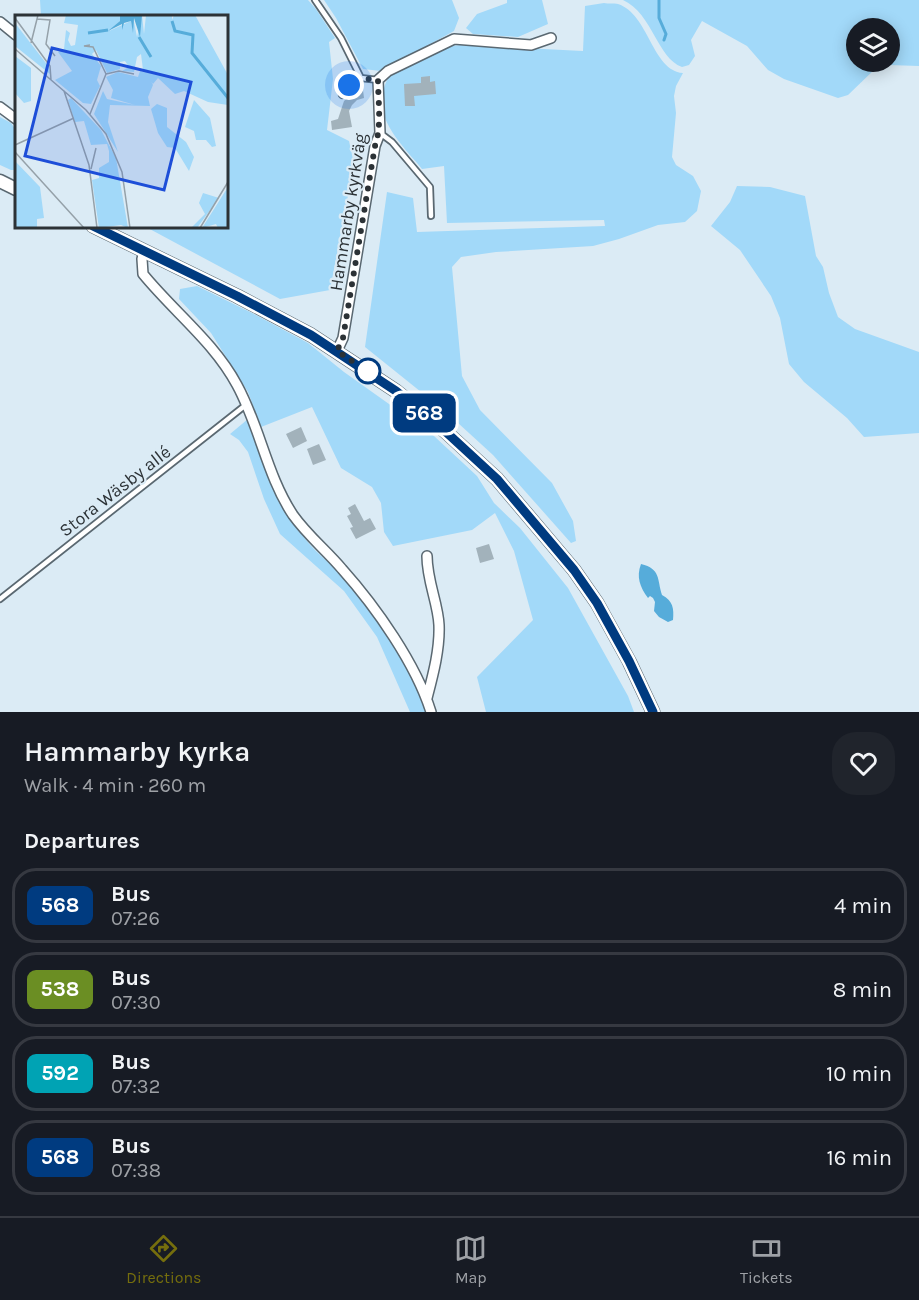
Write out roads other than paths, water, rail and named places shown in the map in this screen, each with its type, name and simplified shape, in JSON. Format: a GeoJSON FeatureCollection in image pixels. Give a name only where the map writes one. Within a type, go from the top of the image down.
{"type":"FeatureCollection","features":[{"type":"Feature","properties":{"kind":"street"},"geometry":{"type":"LineString","coordinates":[[0,22],[15,34]]}},
{"type":"Feature","properties":{"kind":"street"},"geometry":{"type":"LineString","coordinates":[[378,80],[388,71],[454,39],[531,45],[551,38]]}},
{"type":"Feature","properties":{"kind":"street","name":"Hammarby kyrkväg"},"geometry":{"type":"LineString","coordinates":[[337,351],[343,338],[375,146],[380,133],[378,80]]}},
{"type":"Feature","properties":{"kind":"street"},"geometry":{"type":"LineString","coordinates":[[0,107],[15,118]]}},
{"type":"Feature","properties":{"kind":"street"},"geometry":{"type":"LineString","coordinates":[[0,181],[15,188]]}},
{"type":"Feature","properties":{"kind":"street"},"geometry":{"type":"LineString","coordinates":[[97,228],[278,317],[337,351],[396,391],[446,432],[497,479],[574,570],[597,603],[629,661],[653,712]]}},
{"type":"Feature","properties":{"kind":"street"},"geometry":{"type":"LineString","coordinates":[[144,251],[143,274],[206,340],[236,383],[247,404],[280,493],[291,512],[305,532],[362,593],[388,630],[426,698],[431,712]]}},
{"type":"Feature","properties":{"kind":"street"},"geometry":{"type":"LineString","coordinates":[[426,698],[435,668],[439,624],[427,574],[427,556]]}},
{"type":"Feature","properties":{"kind":"lane"},"geometry":{"type":"LineString","coordinates":[[315,0],[341,38],[361,78]]}},
{"type":"Feature","properties":{"kind":"lane"},"geometry":{"type":"LineString","coordinates":[[342,95],[349,85],[361,78],[378,80]]}},
{"type":"Feature","properties":{"kind":"lane"},"geometry":{"type":"LineString","coordinates":[[380,133],[392,142],[430,187],[431,216]]}},
{"type":"Feature","properties":{"kind":"lane","name":"Stora Wäsby allé"},"geometry":{"type":"LineString","coordinates":[[0,599],[247,404]]}},
{"type":"Feature","properties":{"kind":"waterway"},"geometry":{"type":"LineString","coordinates":[[659,0],[659,18],[666,34],[664,40]]}}]}
